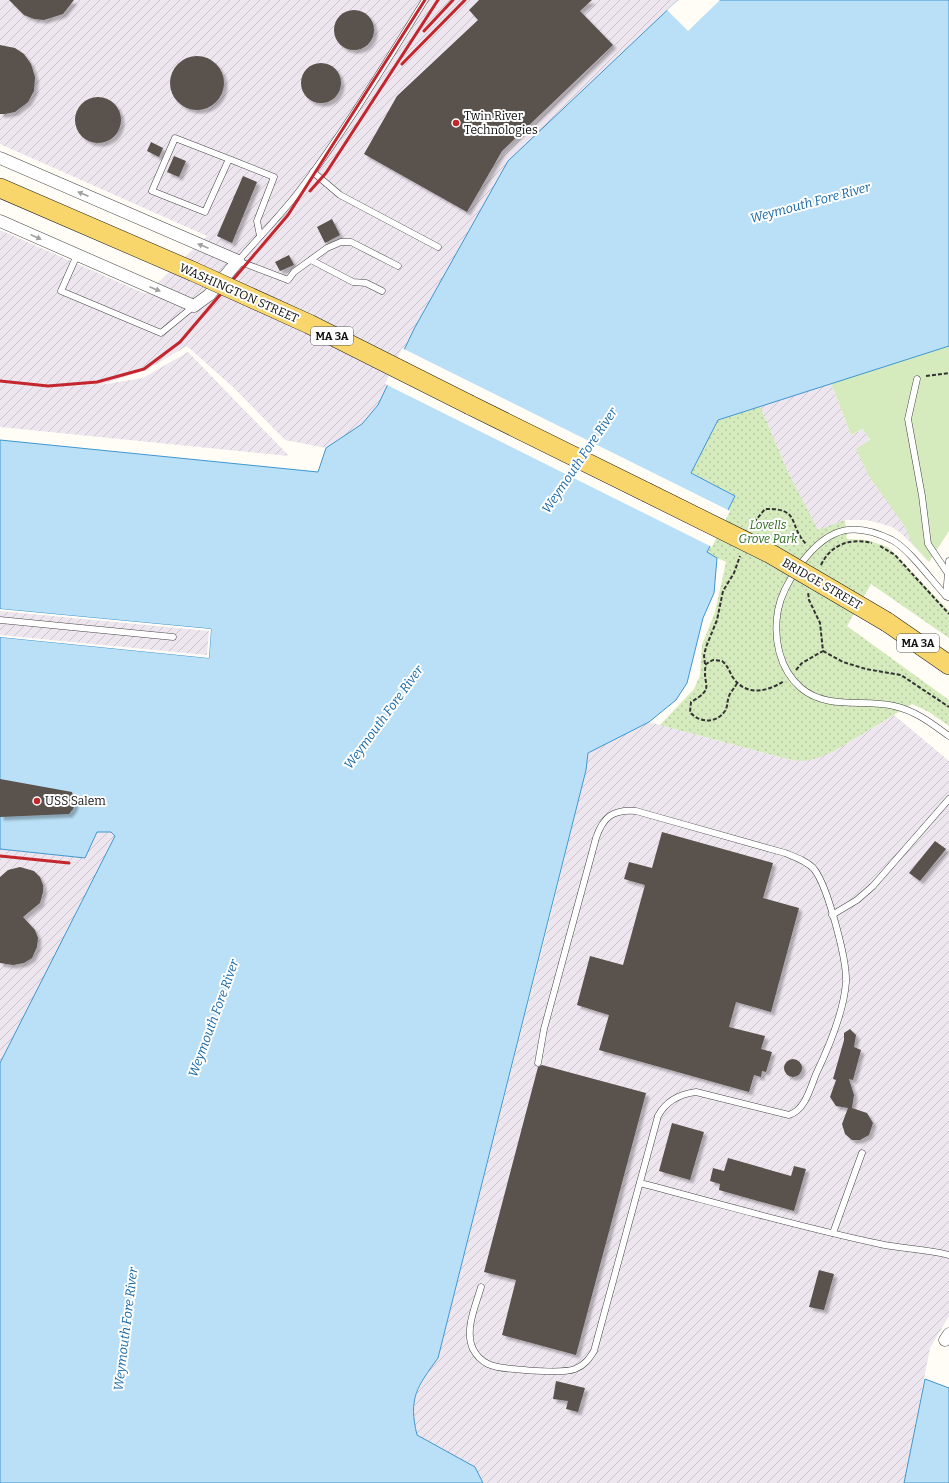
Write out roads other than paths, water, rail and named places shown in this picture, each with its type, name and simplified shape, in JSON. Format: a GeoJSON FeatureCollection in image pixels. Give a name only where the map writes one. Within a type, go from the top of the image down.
{"type":"FeatureCollection","features":[{"type":"Feature","properties":{"kind":"main road","name":"WASHINGTON STREET"},"geometry":{"type":"LineString","coordinates":[[0,188],[192,271],[309,324],[582,460]]}},
{"type":"Feature","properties":{"kind":"main road","name":"BRIDGE STREET"},"geometry":{"type":"LineString","coordinates":[[582,460],[771,554],[887,622],[949,665]]}},
{"type":"Feature","properties":{"kind":"street"},"geometry":{"type":"LineString","coordinates":[[0,158],[238,261],[209,295],[194,306],[0,221]]}},
{"type":"Feature","properties":{"kind":"lane"},"geometry":{"type":"LineString","coordinates":[[398,266],[351,242],[342,242],[327,248],[294,272],[288,280],[238,261],[313,172],[342,131],[426,0]]}},
{"type":"Feature","properties":{"kind":"lane"},"geometry":{"type":"LineString","coordinates":[[229,159],[205,212],[152,191],[174,138],[229,159],[274,177],[257,221],[260,236]]}},
{"type":"Feature","properties":{"kind":"lane"},"geometry":{"type":"LineString","coordinates":[[313,172],[340,195],[438,247]]}},
{"type":"Feature","properties":{"kind":"lane"},"geometry":{"type":"LineString","coordinates":[[77,255],[61,291],[161,333],[194,306]]}},
{"type":"Feature","properties":{"kind":"lane"},"geometry":{"type":"LineString","coordinates":[[311,260],[353,282],[366,283],[382,291]]}},
{"type":"Feature","properties":{"kind":"lane"},"geometry":{"type":"LineString","coordinates":[[917,379],[908,419],[922,496],[928,544],[947,572]]}},
{"type":"Feature","properties":{"kind":"lane"},"geometry":{"type":"LineString","coordinates":[[948,597],[894,541],[879,534],[864,530],[849,531],[835,533],[823,540],[803,561],[782,599],[777,620],[780,657],[790,676],[802,689],[828,701],[844,703],[880,703],[911,711],[923,717],[949,736]]}},
{"type":"Feature","properties":{"kind":"lane"},"geometry":{"type":"LineString","coordinates":[[948,597],[947,572],[949,561]]}},
{"type":"Feature","properties":{"kind":"lane"},"geometry":{"type":"LineString","coordinates":[[0,620],[173,637]]}},
{"type":"Feature","properties":{"kind":"lane"},"geometry":{"type":"LineString","coordinates":[[832,916],[857,900],[873,886],[949,799]]}},
{"type":"Feature","properties":{"kind":"lane"},"geometry":{"type":"LineString","coordinates":[[481,1287],[470,1325],[470,1336],[473,1348],[479,1357],[488,1364],[500,1368],[564,1372],[576,1369],[587,1362],[594,1351],[598,1339],[658,1116],[662,1108],[672,1100],[685,1094],[696,1092],[788,1115],[797,1112],[803,1104],[826,1052],[837,1019],[846,983],[845,966],[832,916],[821,881],[813,868],[801,859],[636,811],[624,810],[606,818],[599,828],[596,838],[544,1029],[538,1063]]}},
{"type":"Feature","properties":{"kind":"lane"},"geometry":{"type":"LineString","coordinates":[[833,1233],[862,1153]]}},
{"type":"Feature","properties":{"kind":"lane"},"geometry":{"type":"LineString","coordinates":[[640,1182],[833,1233],[880,1244],[920,1248],[949,1255]]}},
{"type":"Feature","properties":{"kind":"water","name":"Weymouth Fore River"},"geometry":{"type":"Polygon","coordinates":[[[678,0],[949,0],[949,346],[718,420],[691,473],[735,496],[707,552],[717,558],[714,593],[703,618],[687,683],[676,700],[649,722],[588,753],[586,770],[438,1358],[420,1385],[414,1402],[414,1422],[417,1435],[475,1467],[483,1483],[0,1483],[0,1063],[115,836],[111,832],[97,832],[85,858],[0,849],[0,637],[209,658],[211,629],[0,609],[0,440],[318,472],[326,448],[362,424],[378,405],[414,329],[508,161],[678,0]]]}},
{"type":"Feature","properties":{"kind":"water"},"geometry":{"type":"Polygon","coordinates":[[[925,1379],[949,1388],[949,1483],[904,1483],[925,1379]]]}},
{"type":"Feature","properties":{"kind":"railway"},"geometry":{"type":"LineString","coordinates":[[0,381],[48,386],[97,382],[144,369],[180,342],[288,215],[425,0]]}},
{"type":"Feature","properties":{"kind":"railway"},"geometry":{"type":"LineString","coordinates":[[310,191],[326,173],[438,0]]}},
{"type":"Feature","properties":{"kind":"railway"},"geometry":{"type":"LineString","coordinates":[[424,31],[453,0]]}},
{"type":"Feature","properties":{"kind":"railway"},"geometry":{"type":"LineString","coordinates":[[402,64],[465,0]]}},
{"type":"Feature","properties":{"kind":"railway"},"geometry":{"type":"LineString","coordinates":[[0,856],[69,863]]}},
{"type":"Feature","properties":{"kind":"place","name":"Twin River Technologies"},"geometry":{"type":"Point","coordinates":[456,123]}},
{"type":"Feature","properties":{"kind":"place","name":"USS Salem"},"geometry":{"type":"Point","coordinates":[37,801]}},
{"type":"Feature","properties":{"kind":"park label","name":"Lovells Grove Park"},"geometry":{"type":"Point","coordinates":[768,532]}}]}
